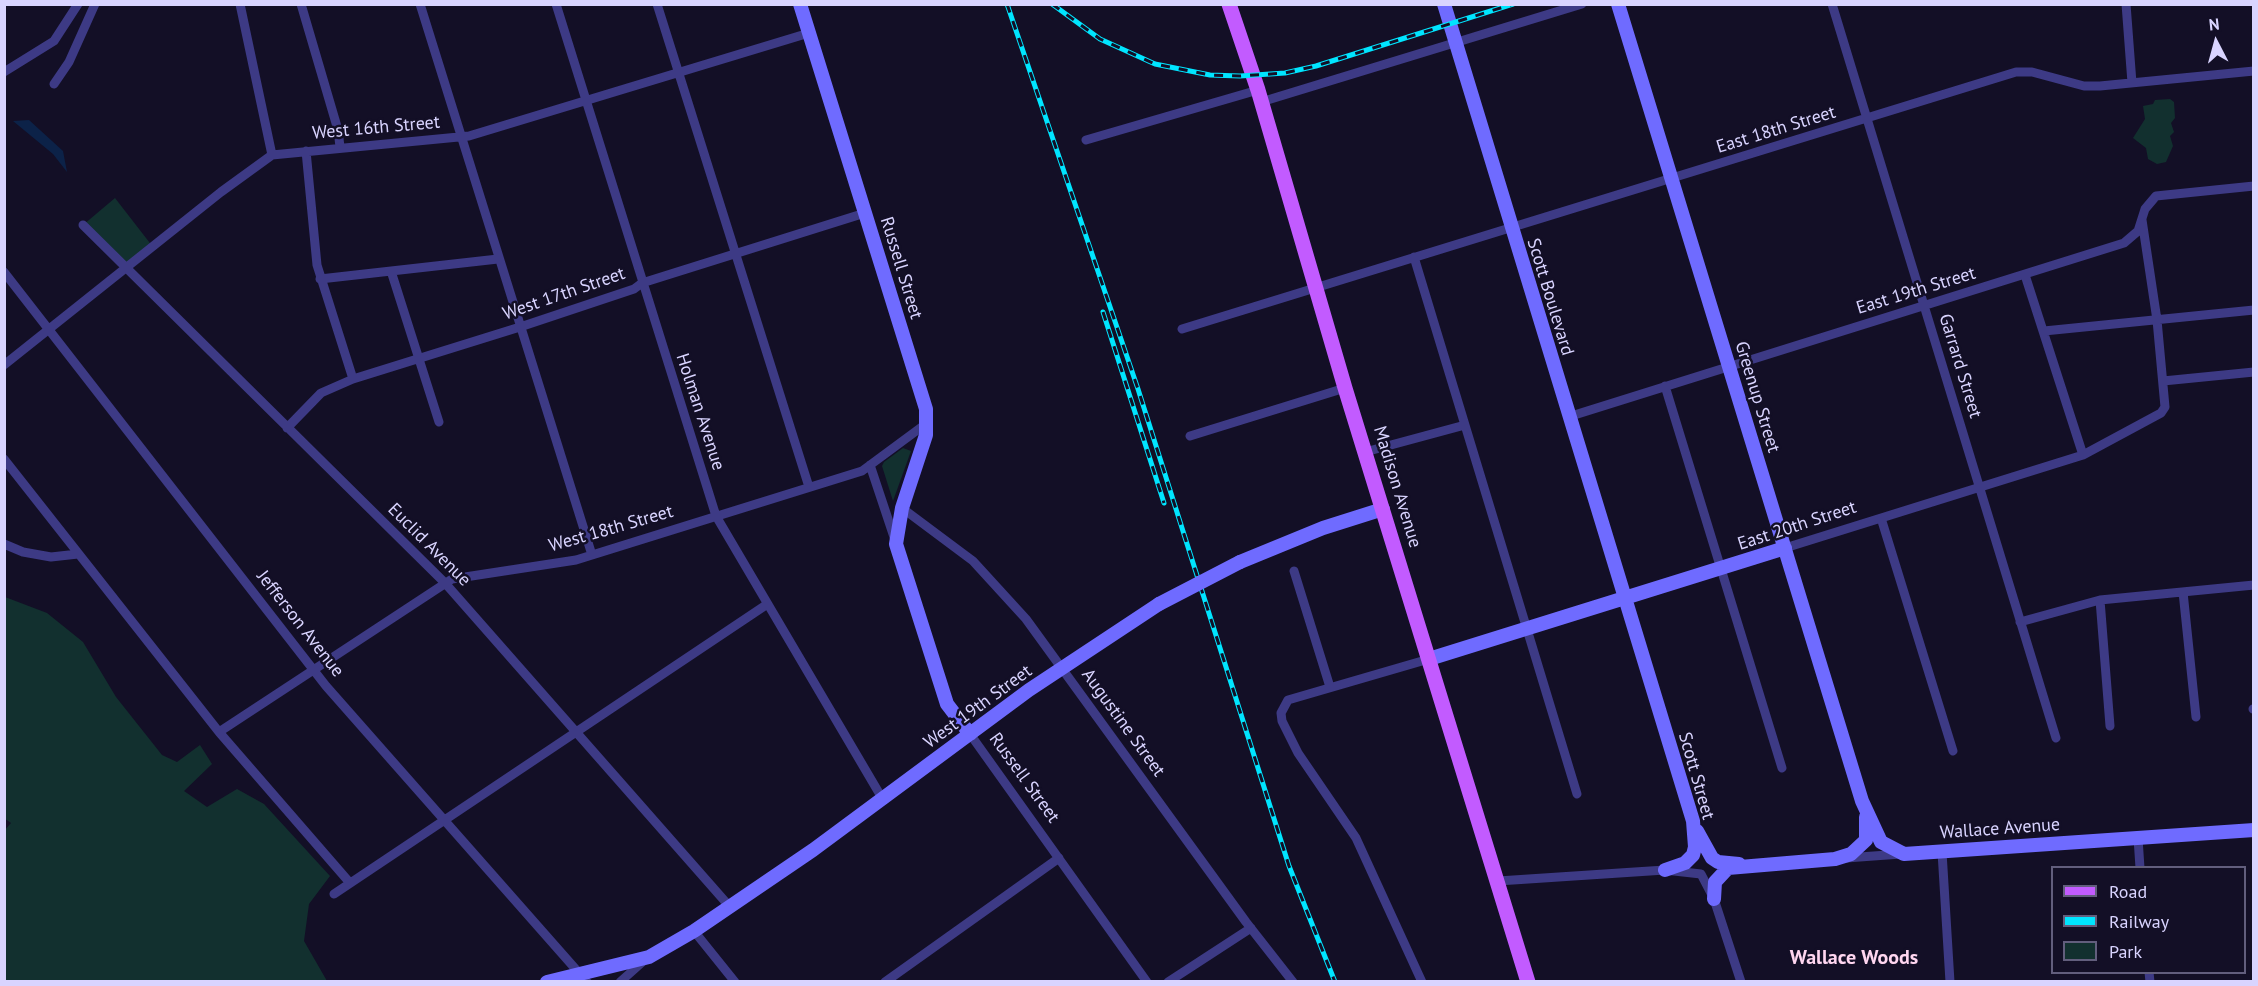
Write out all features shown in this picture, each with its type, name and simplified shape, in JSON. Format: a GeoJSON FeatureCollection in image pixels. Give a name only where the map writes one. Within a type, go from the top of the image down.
{"type":"FeatureCollection","features":[{"type":"Feature","properties":{"kind":"main road","name":"Madison Avenue"},"geometry":{"type":"LineString","coordinates":[[1229,4],[1528,981]]}},
{"type":"Feature","properties":{"kind":"street"},"geometry":{"type":"LineString","coordinates":[[4,72],[54,41],[78,4]]}},
{"type":"Feature","properties":{"kind":"street"},"geometry":{"type":"LineString","coordinates":[[54,84],[69,62],[95,4]]}},
{"type":"Feature","properties":{"kind":"street"},"geometry":{"type":"LineString","coordinates":[[240,4],[272,155]]}},
{"type":"Feature","properties":{"kind":"street"},"geometry":{"type":"LineString","coordinates":[[301,4],[338,130],[340,147]]}},
{"type":"Feature","properties":{"kind":"street"},"geometry":{"type":"LineString","coordinates":[[420,4],[592,555]]}},
{"type":"Feature","properties":{"kind":"street","name":"Holman Avenue"},"geometry":{"type":"LineString","coordinates":[[556,4],[716,516],[766,605],[882,798]]}},
{"type":"Feature","properties":{"kind":"street"},"geometry":{"type":"LineString","coordinates":[[657,4],[809,488]]}},
{"type":"Feature","properties":{"kind":"street","name":"Russell Street"},"geometry":{"type":"LineString","coordinates":[[800,4],[919,383],[927,423],[926,435],[902,508],[896,544]]}},
{"type":"Feature","properties":{"kind":"street","name":"Scott Boulevard"},"geometry":{"type":"LineString","coordinates":[[1443,4],[1624,599]]}},
{"type":"Feature","properties":{"kind":"street"},"geometry":{"type":"LineString","coordinates":[[1086,140],[1454,43],[1582,4]]}},
{"type":"Feature","properties":{"kind":"street","name":"Greenup Street"},"geometry":{"type":"LineString","coordinates":[[1618,4],[1862,801]]}},
{"type":"Feature","properties":{"kind":"street","name":"Garrard Street"},"geometry":{"type":"LineString","coordinates":[[1832,4],[2056,738]]}},
{"type":"Feature","properties":{"kind":"street"},"geometry":{"type":"LineString","coordinates":[[2126,4],[2132,84]]}},
{"type":"Feature","properties":{"kind":"street","name":"West 16th Street"},"geometry":{"type":"LineString","coordinates":[[4,365],[221,192],[272,155],[460,136],[586,101],[809,33]]}},
{"type":"Feature","properties":{"kind":"street","name":"East 18th Street"},"geometry":{"type":"LineString","coordinates":[[1315,288],[2016,72],[2032,72],[2084,86],[2132,84],[2253,71]]}},
{"type":"Feature","properties":{"kind":"street"},"geometry":{"type":"LineString","coordinates":[[306,150],[320,279],[352,379]]}},
{"type":"Feature","properties":{"kind":"street","name":"East 19th Street"},"geometry":{"type":"LineString","coordinates":[[1568,417],[2124,243],[2138,231],[2150,201],[2156,196],[2253,186]]}},
{"type":"Feature","properties":{"kind":"street","name":"West 17th Street"},"geometry":{"type":"LineString","coordinates":[[287,428],[321,393],[352,379],[520,327],[634,289],[642,283],[866,213]]}},
{"type":"Feature","properties":{"kind":"street"},"geometry":{"type":"LineString","coordinates":[[2142,220],[2157,320],[2163,381],[2253,372]]}},
{"type":"Feature","properties":{"kind":"street","name":"Euclid Avenue"},"geometry":{"type":"LineString","coordinates":[[83,225],[445,583],[578,731],[730,907]]}},
{"type":"Feature","properties":{"kind":"street"},"geometry":{"type":"LineString","coordinates":[[1414,257],[1577,794]]}},
{"type":"Feature","properties":{"kind":"street"},"geometry":{"type":"LineString","coordinates":[[320,279],[498,259]]}},
{"type":"Feature","properties":{"kind":"street","name":"Jefferson Avenue"},"geometry":{"type":"LineString","coordinates":[[4,272],[51,328],[326,686],[583,977]]}},
{"type":"Feature","properties":{"kind":"street"},"geometry":{"type":"LineString","coordinates":[[391,272],[439,422]]}},
{"type":"Feature","properties":{"kind":"street"},"geometry":{"type":"LineString","coordinates":[[2025,275],[2083,455]]}},
{"type":"Feature","properties":{"kind":"street"},"geometry":{"type":"LineString","coordinates":[[1182,329],[1315,288]]}},
{"type":"Feature","properties":{"kind":"street"},"geometry":{"type":"LineString","coordinates":[[2044,331],[2253,310]]}},
{"type":"Feature","properties":{"kind":"street","name":"East 20th Street"},"geometry":{"type":"LineString","coordinates":[[1429,659],[2083,455],[2153,419],[2165,407],[2163,381]]}},
{"type":"Feature","properties":{"kind":"street"},"geometry":{"type":"LineString","coordinates":[[1665,386],[1782,768]]}},
{"type":"Feature","properties":{"kind":"street"},"geometry":{"type":"LineString","coordinates":[[1190,436],[1346,388]]}},
{"type":"Feature","properties":{"kind":"street","name":"West 18th Street"},"geometry":{"type":"LineString","coordinates":[[219,732],[452,579],[592,555],[862,471],[927,423]]}},
{"type":"Feature","properties":{"kind":"street"},"geometry":{"type":"LineString","coordinates":[[1365,452],[1465,425]]}},
{"type":"Feature","properties":{"kind":"street"},"geometry":{"type":"LineString","coordinates":[[4,459],[219,732],[350,883]]}},
{"type":"Feature","properties":{"kind":"street","name":"Russell Street"},"geometry":{"type":"LineString","coordinates":[[870,465],[947,704],[1147,981]]}},
{"type":"Feature","properties":{"kind":"street","name":"Augustine Street"},"geometry":{"type":"LineString","coordinates":[[902,508],[973,561],[1026,619],[1251,928],[1293,981]]}},
{"type":"Feature","properties":{"kind":"street","name":"West 19th Street"},"geometry":{"type":"LineString","coordinates":[[620,981],[649,957],[730,907],[970,734],[1159,604],[1240,562],[1323,528],[1383,509]]}},
{"type":"Feature","properties":{"kind":"street"},"geometry":{"type":"LineString","coordinates":[[1881,518],[1953,751]]}},
{"type":"Feature","properties":{"kind":"street"},"geometry":{"type":"LineString","coordinates":[[4,543],[23,552],[51,557],[78,554]]}},
{"type":"Feature","properties":{"kind":"street"},"geometry":{"type":"LineString","coordinates":[[1294,571],[1330,687]]}},
{"type":"Feature","properties":{"kind":"street"},"geometry":{"type":"LineString","coordinates":[[2020,622],[2100,600],[2253,585]]}},
{"type":"Feature","properties":{"kind":"street"},"geometry":{"type":"LineString","coordinates":[[2183,592],[2196,717]]}},
{"type":"Feature","properties":{"kind":"street","name":"Scott Street"},"geometry":{"type":"LineString","coordinates":[[1624,599],[1693,821],[1695,847],[1693,855],[1685,863],[1665,870]]}},
{"type":"Feature","properties":{"kind":"street"},"geometry":{"type":"LineString","coordinates":[[2100,600],[2110,726]]}},
{"type":"Feature","properties":{"kind":"street"},"geometry":{"type":"LineString","coordinates":[[334,894],[766,605]]}},
{"type":"Feature","properties":{"kind":"street"},"geometry":{"type":"LineString","coordinates":[[1422,981],[1356,838],[1281,721],[1282,706],[1288,700],[1429,659]]}},
{"type":"Feature","properties":{"kind":"street"},"geometry":{"type":"LineString","coordinates":[[1862,801],[1881,842],[1904,854]]}},
{"type":"Feature","properties":{"kind":"street"},"geometry":{"type":"LineString","coordinates":[[1834,859],[1851,854],[1866,840],[1867,825],[1862,801]]}},
{"type":"Feature","properties":{"kind":"street","name":"Wallace Avenue"},"geometry":{"type":"LineString","coordinates":[[1693,821],[1712,858],[1718,862],[1749,865]]}},
{"type":"Feature","properties":{"kind":"street","name":"Wallace Avenue"},"geometry":{"type":"LineString","coordinates":[[1714,898],[1715,882],[1720,874],[1728,868],[1749,865],[2253,830]]}},
{"type":"Feature","properties":{"kind":"street"},"geometry":{"type":"LineString","coordinates":[[2138,838],[2140,866]]}},
{"type":"Feature","properties":{"kind":"street"},"geometry":{"type":"LineString","coordinates":[[1942,852],[1950,981]]}},
{"type":"Feature","properties":{"kind":"street"},"geometry":{"type":"LineString","coordinates":[[885,981],[1059,858]]}},
{"type":"Feature","properties":{"kind":"street"},"geometry":{"type":"LineString","coordinates":[[1498,881],[1665,870],[1701,874],[1714,898],[1741,981]]}},
{"type":"Feature","properties":{"kind":"street"},"geometry":{"type":"LineString","coordinates":[[1168,981],[1251,928]]}},
{"type":"Feature","properties":{"kind":"street"},"geometry":{"type":"LineString","coordinates":[[694,931],[735,981]]}},
{"type":"Feature","properties":{"kind":"street"},"geometry":{"type":"LineString","coordinates":[[547,981],[583,977],[649,957]]}},
{"type":"Feature","properties":{"kind":"green space"},"geometry":{"type":"Polygon","coordinates":[[[2170,99],[2174,102],[2175,118],[2171,123],[2174,132],[2170,136],[2173,146],[2166,162],[2157,164],[2148,159],[2146,148],[2133,138],[2145,119],[2143,106],[2153,104],[2155,100],[2170,99]]]}},
{"type":"Feature","properties":{"kind":"green space"},"geometry":{"type":"Polygon","coordinates":[[[115,198],[153,247],[126,269],[83,225],[115,198]]]}},
{"type":"Feature","properties":{"kind":"green space"},"geometry":{"type":"Polygon","coordinates":[[[903,448],[911,451],[893,501],[882,466],[903,448]]]}},
{"type":"Feature","properties":{"kind":"green space"},"geometry":{"type":"Polygon","coordinates":[[[5,597],[47,613],[83,642],[116,697],[162,755],[177,762],[200,745],[212,764],[184,791],[207,807],[237,789],[264,804],[330,876],[309,904],[304,941],[327,981],[5,981],[4,831],[11,823],[4,818],[5,597]]]}},
{"type":"Feature","properties":{"kind":"water"},"geometry":{"type":"Polygon","coordinates":[[[29,120],[63,151],[67,172],[53,154],[13,121],[29,120]]]}},
{"type":"Feature","properties":{"kind":"railway"},"geometry":{"type":"LineString","coordinates":[[1007,4],[1138,389],[1289,866],[1335,982]]}},
{"type":"Feature","properties":{"kind":"railway"},"geometry":{"type":"LineString","coordinates":[[1052,4],[1100,39],[1155,64],[1210,75],[1240,76],[1285,73],[1316,66],[1513,4]]}},
{"type":"Feature","properties":{"kind":"railway"},"geometry":{"type":"LineString","coordinates":[[1103,312],[1164,503]]}},
{"type":"Feature","properties":{"kind":"district","name":"Wallace Woods"},"geometry":{"type":"Point","coordinates":[1854,958]}}]}
